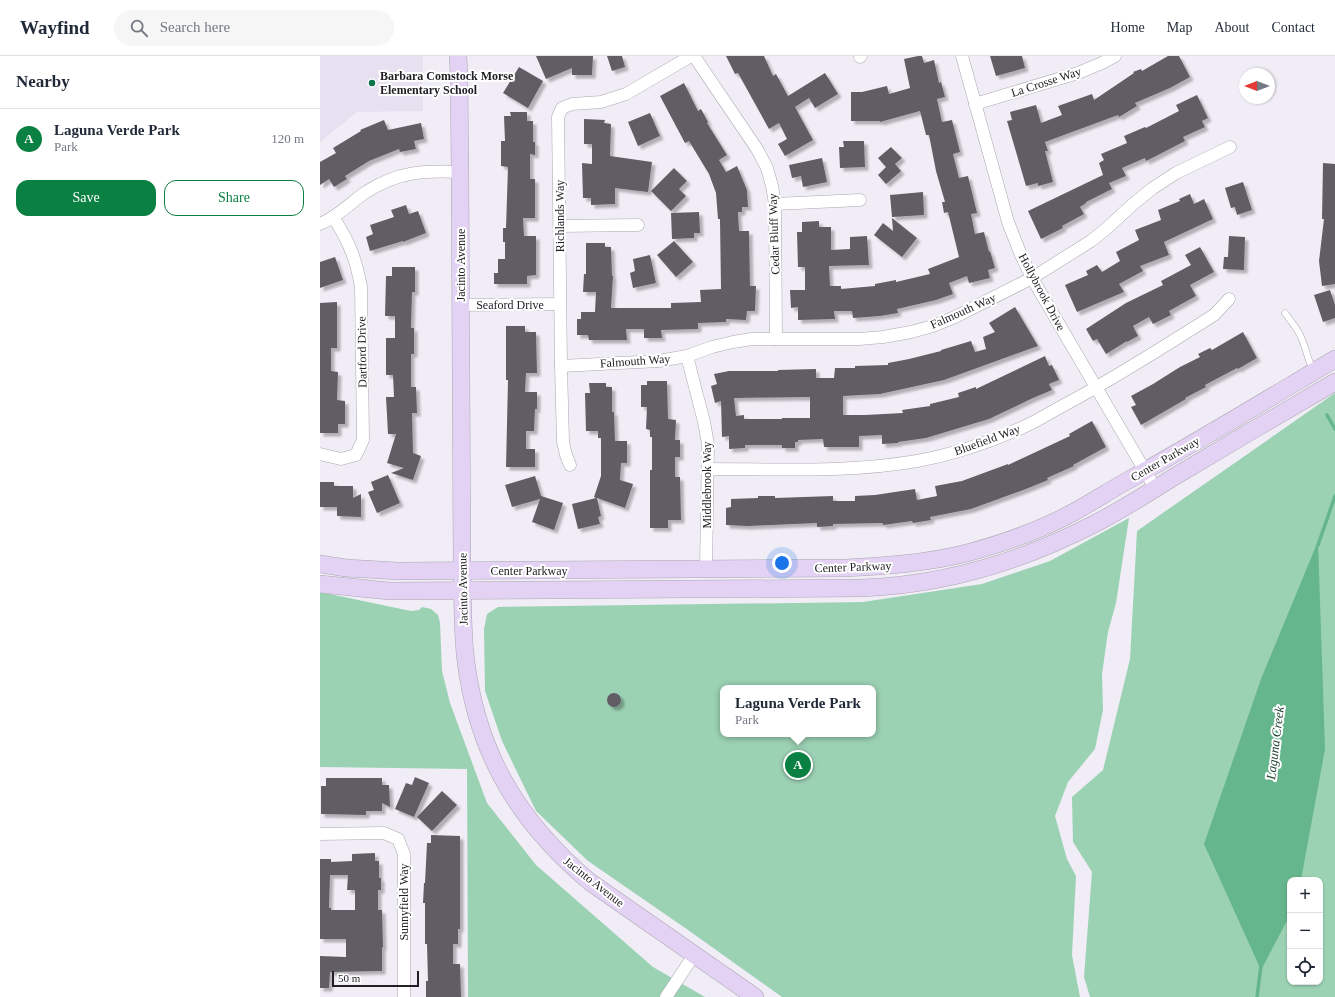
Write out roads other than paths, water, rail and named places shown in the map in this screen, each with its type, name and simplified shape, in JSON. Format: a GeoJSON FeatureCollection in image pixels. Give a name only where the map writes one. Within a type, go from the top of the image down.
{"type":"FeatureCollection","features":[{"type":"Feature","properties":{"kind":"main road","name":"Jacinto Avenue"},"geometry":{"type":"LineString","coordinates":[[458,56],[460,74],[462,591],[465,661],[477,716],[486,743],[500,774],[516,803],[548,843],[590,882],[755,997]]}},
{"type":"Feature","properties":{"kind":"main road","name":"Center Parkway"},"geometry":{"type":"LineString","coordinates":[[320,564],[373,570],[462,571],[845,568],[893,566],[967,553],[1040,528],[1074,512],[1335,359]]}},
{"type":"Feature","properties":{"kind":"main road","name":"Center Parkway"},"geometry":{"type":"LineString","coordinates":[[320,584],[389,591],[862,588],[900,585],[951,577],[985,568],[1053,544],[1096,523],[1335,382]]}},
{"type":"Feature","properties":{"kind":"street","name":"Cedar Bluff Way"},"geometry":{"type":"LineString","coordinates":[[693,56],[757,148],[767,168],[775,204],[776,339]]}},
{"type":"Feature","properties":{"kind":"street","name":"Richlands Way"},"geometry":{"type":"LineString","coordinates":[[570,465],[563,442],[558,117],[562,108],[572,104],[601,102],[626,94],[693,56]]}},
{"type":"Feature","properties":{"kind":"street","name":"Hollybrook Drive"},"geometry":{"type":"LineString","coordinates":[[962,56],[1008,222],[1021,255],[1032,278],[1144,472],[1155,488]]}},
{"type":"Feature","properties":{"kind":"street","name":"La Crosse Way"},"geometry":{"type":"LineString","coordinates":[[975,104],[1078,73],[1102,60],[1115,56]]}},
{"type":"Feature","properties":{"kind":"street","name":"Falmouth Way"},"geometry":{"type":"LineString","coordinates":[[561,366],[659,361],[687,356],[712,346],[752,339],[859,339],[883,337],[911,332],[956,317],[1032,278],[1091,241],[1153,188],[1176,174],[1230,147]]}},
{"type":"Feature","properties":{"kind":"street"},"geometry":{"type":"LineString","coordinates":[[320,224],[347,208],[365,193],[385,181],[403,175],[420,172],[460,172]]}},
{"type":"Feature","properties":{"kind":"street"},"geometry":{"type":"LineString","coordinates":[[775,204],[860,200]]}},
{"type":"Feature","properties":{"kind":"street","name":"Dartford Drive"},"geometry":{"type":"LineString","coordinates":[[320,454],[341,458],[356,455],[363,440],[361,287],[353,251],[333,217]]}},
{"type":"Feature","properties":{"kind":"street"},"geometry":{"type":"LineString","coordinates":[[560,226],[638,226]]}},
{"type":"Feature","properties":{"kind":"street","name":"Bluefield Way"},"geometry":{"type":"LineString","coordinates":[[708,469],[848,469],[887,466],[919,461],[996,439],[1032,423],[1096,388],[1214,315],[1229,299]]}},
{"type":"Feature","properties":{"kind":"street","name":"Seaford Drive"},"geometry":{"type":"LineString","coordinates":[[461,305],[560,304]]}},
{"type":"Feature","properties":{"kind":"street","name":"Middlebrook Way"},"geometry":{"type":"LineString","coordinates":[[687,356],[704,422],[708,444],[706,570]]}},
{"type":"Feature","properties":{"kind":"street","name":"Sunnyfield Way"},"geometry":{"type":"LineString","coordinates":[[320,834],[384,834],[398,839],[404,854],[404,997]]}},
{"type":"Feature","properties":{"kind":"street"},"geometry":{"type":"LineString","coordinates":[[666,997],[694,955]]}},
{"type":"Feature","properties":{"kind":"lane"},"geometry":{"type":"LineString","coordinates":[[1285,313],[1299,333],[1314,371]]}},
{"type":"Feature","properties":{"kind":"water"},"geometry":{"type":"Polygon","coordinates":[[[1318,541],[1325,749],[1302,877],[1287,877],[1287,921],[1261,970],[1204,844],[1261,679],[1318,541]]]}},
{"type":"Feature","properties":{"kind":"waterway"},"geometry":{"type":"LineString","coordinates":[[1327,415],[1335,429]]}},
{"type":"Feature","properties":{"kind":"waterway","name":"Laguna Creek"},"geometry":{"type":"LineString","coordinates":[[1318,545],[1335,496]]}},
{"type":"Feature","properties":{"kind":"waterway","name":"Laguna Creek"},"geometry":{"type":"LineString","coordinates":[[1257,997],[1261,966]]}},
{"type":"Feature","properties":{"kind":"place","name":"Barbara Comstock Morse Elementary School"},"geometry":{"type":"Point","coordinates":[372,83]}},
{"type":"Feature","properties":{"kind":"place","name":"Laguna Verde Park"},"geometry":{"type":"Point","coordinates":[798,765]}}]}
